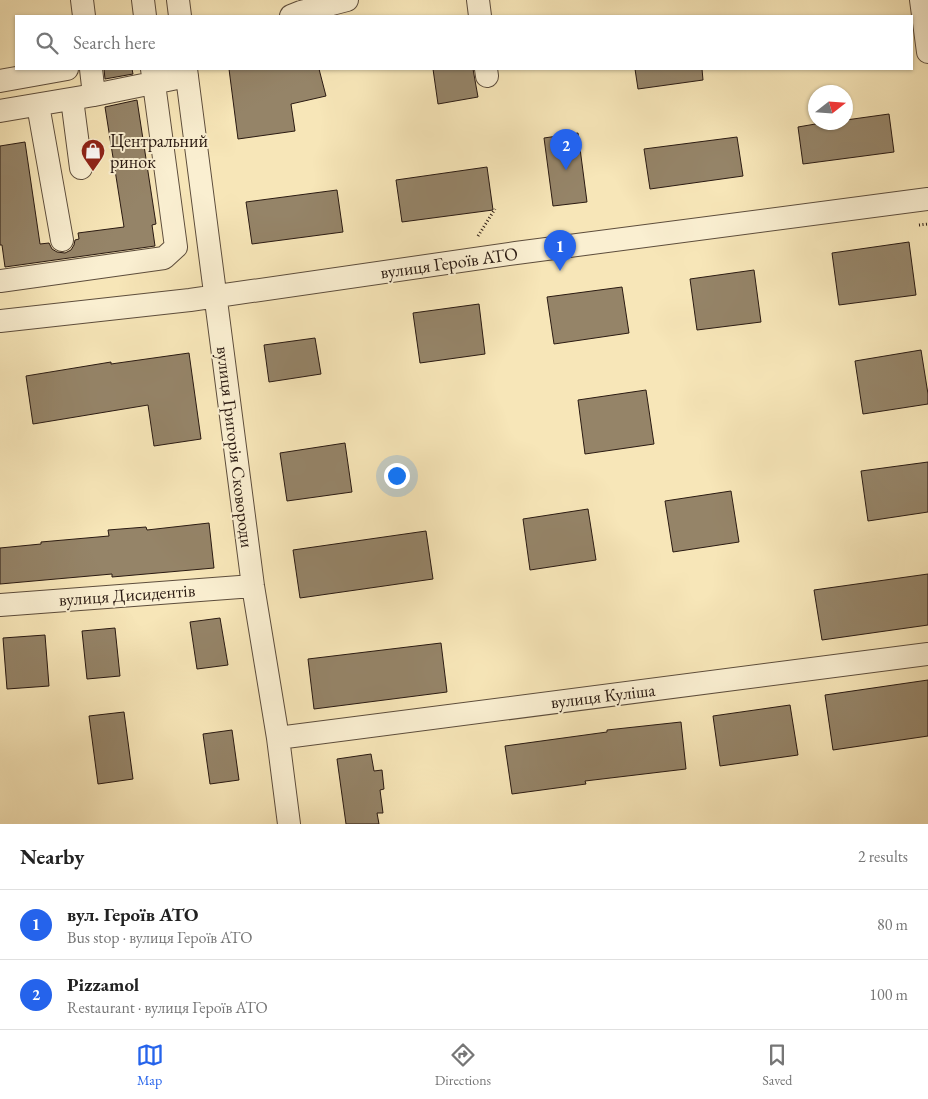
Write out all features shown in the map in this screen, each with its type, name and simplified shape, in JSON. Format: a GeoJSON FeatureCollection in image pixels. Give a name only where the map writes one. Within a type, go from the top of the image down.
{"type":"FeatureCollection","features":[{"type":"Feature","properties":{"kind":"street"},"geometry":{"type":"LineString","coordinates":[[82,0],[84,15]]}},
{"type":"Feature","properties":{"kind":"street"},"geometry":{"type":"LineString","coordinates":[[143,0],[145,15]]}},
{"type":"Feature","properties":{"kind":"street"},"geometry":{"type":"LineString","coordinates":[[178,0],[180,15]]}},
{"type":"Feature","properties":{"kind":"street"},"geometry":{"type":"LineString","coordinates":[[294,15],[347,0]]}},
{"type":"Feature","properties":{"kind":"street"},"geometry":{"type":"LineString","coordinates":[[478,0],[480,15]]}},
{"type":"Feature","properties":{"kind":"street"},"geometry":{"type":"LineString","coordinates":[[921,0],[928,52]]}},
{"type":"Feature","properties":{"kind":"street"},"geometry":{"type":"LineString","coordinates":[[0,81],[61,70]]}},
{"type":"Feature","properties":{"kind":"street"},"geometry":{"type":"LineString","coordinates":[[81,168],[83,97],[91,70]]}},
{"type":"Feature","properties":{"kind":"street"},"geometry":{"type":"LineString","coordinates":[[0,111],[83,97],[153,76],[187,72]]}},
{"type":"Feature","properties":{"kind":"street","name":"вулиця Григорія Сковороди"},"geometry":{"type":"LineString","coordinates":[[187,72],[253,586],[278,738],[289,824]]}},
{"type":"Feature","properties":{"kind":"street"},"geometry":{"type":"LineString","coordinates":[[0,281],[164,258],[176,247],[153,76]]}},
{"type":"Feature","properties":{"kind":"street"},"geometry":{"type":"LineString","coordinates":[[38,105],[62,240]]}},
{"type":"Feature","properties":{"kind":"street","name":"вулиця Героїв АТО"},"geometry":{"type":"LineString","coordinates":[[0,321],[215,296],[516,253],[928,200]]}},
{"type":"Feature","properties":{"kind":"street","name":"вулиця Дисидентів"},"geometry":{"type":"LineString","coordinates":[[0,605],[253,586]]}},
{"type":"Feature","properties":{"kind":"street","name":"вулиця Куліша"},"geometry":{"type":"LineString","coordinates":[[278,738],[928,654]]}},
{"type":"Feature","properties":{"kind":"path"},"geometry":{"type":"LineString","coordinates":[[478,237],[495,210]]}},
{"type":"Feature","properties":{"kind":"building"},"geometry":{"type":"Polygon","coordinates":[[[104,70],[132,70],[133,74],[105,79],[104,70]]]}},
{"type":"Feature","properties":{"kind":"building"},"geometry":{"type":"Polygon","coordinates":[[[229,70],[319,70],[326,96],[291,104],[295,131],[238,139],[229,70]]]}},
{"type":"Feature","properties":{"kind":"building"},"geometry":{"type":"Polygon","coordinates":[[[433,70],[473,70],[478,97],[438,104],[433,70]]]}},
{"type":"Feature","properties":{"kind":"building"},"geometry":{"type":"Polygon","coordinates":[[[635,70],[702,70],[703,80],[638,89],[635,70]]]}},
{"type":"Feature","properties":{"kind":"building"},"geometry":{"type":"Polygon","coordinates":[[[137,100],[156,224],[152,225],[155,246],[5,267],[2,245],[0,245],[0,146],[25,142],[40,244],[49,243],[52,249],[65,253],[71,250],[75,240],[79,239],[78,233],[124,227],[105,107],[137,100]]]}},
{"type":"Feature","properties":{"kind":"building"},"geometry":{"type":"Polygon","coordinates":[[[889,114],[894,152],[803,164],[798,127],[808,125],[808,130],[853,130],[853,119],[889,114]]]}},
{"type":"Feature","properties":{"kind":"building"},"geometry":{"type":"Polygon","coordinates":[[[578,133],[587,202],[553,206],[544,138],[578,133]]]}},
{"type":"Feature","properties":{"kind":"building"},"geometry":{"type":"Polygon","coordinates":[[[737,137],[743,176],[650,189],[644,149],[737,137]]]}},
{"type":"Feature","properties":{"kind":"building"},"geometry":{"type":"Polygon","coordinates":[[[487,167],[493,210],[402,222],[396,180],[487,167]]]}},
{"type":"Feature","properties":{"kind":"building"},"geometry":{"type":"Polygon","coordinates":[[[337,190],[343,232],[252,244],[246,202],[337,190]]]}},
{"type":"Feature","properties":{"kind":"building"},"geometry":{"type":"Polygon","coordinates":[[[909,242],[916,295],[839,305],[832,253],[909,242]]]}},
{"type":"Feature","properties":{"kind":"building"},"geometry":{"type":"Polygon","coordinates":[[[754,270],[761,322],[697,330],[690,279],[754,270]]]}},
{"type":"Feature","properties":{"kind":"building"},"geometry":{"type":"Polygon","coordinates":[[[622,287],[629,333],[554,344],[547,297],[622,287]]]}},
{"type":"Feature","properties":{"kind":"building"},"geometry":{"type":"Polygon","coordinates":[[[479,304],[485,354],[420,363],[413,313],[479,304]]]}},
{"type":"Feature","properties":{"kind":"building"},"geometry":{"type":"Polygon","coordinates":[[[315,338],[321,374],[269,382],[264,345],[315,338]]]}},
{"type":"Feature","properties":{"kind":"building"},"geometry":{"type":"Polygon","coordinates":[[[921,350],[928,404],[863,414],[855,361],[921,350]]]}},
{"type":"Feature","properties":{"kind":"building"},"geometry":{"type":"Polygon","coordinates":[[[189,353],[201,439],[154,446],[148,405],[33,424],[26,376],[111,362],[111,364],[189,353]]]}},
{"type":"Feature","properties":{"kind":"building"},"geometry":{"type":"Polygon","coordinates":[[[646,390],[654,444],[585,454],[578,400],[646,390]]]}},
{"type":"Feature","properties":{"kind":"building"},"geometry":{"type":"Polygon","coordinates":[[[345,443],[352,492],[287,501],[280,453],[345,443]]]}},
{"type":"Feature","properties":{"kind":"building"},"geometry":{"type":"Polygon","coordinates":[[[928,462],[928,512],[868,521],[861,471],[928,462]]]}},
{"type":"Feature","properties":{"kind":"building"},"geometry":{"type":"Polygon","coordinates":[[[731,491],[739,542],[673,552],[665,501],[731,491]]]}},
{"type":"Feature","properties":{"kind":"building"},"geometry":{"type":"Polygon","coordinates":[[[588,509],[596,560],[530,570],[523,519],[588,509]]]}},
{"type":"Feature","properties":{"kind":"building"},"geometry":{"type":"Polygon","coordinates":[[[209,523],[214,568],[112,577],[112,574],[0,584],[0,548],[109,536],[108,530],[146,527],[147,530],[209,523]]]}},
{"type":"Feature","properties":{"kind":"building"},"geometry":{"type":"Polygon","coordinates":[[[426,531],[433,579],[300,598],[293,550],[426,531]]]}},
{"type":"Feature","properties":{"kind":"building"},"geometry":{"type":"Polygon","coordinates":[[[928,574],[928,625],[822,640],[814,590],[928,574]]]}},
{"type":"Feature","properties":{"kind":"building"},"geometry":{"type":"Polygon","coordinates":[[[220,618],[228,665],[197,669],[190,622],[220,618]]]}},
{"type":"Feature","properties":{"kind":"building"},"geometry":{"type":"Polygon","coordinates":[[[115,628],[120,676],[87,679],[82,631],[115,628]]]}},
{"type":"Feature","properties":{"kind":"building"},"geometry":{"type":"Polygon","coordinates":[[[45,635],[49,686],[7,689],[3,638],[45,635]]]}},
{"type":"Feature","properties":{"kind":"building"},"geometry":{"type":"Polygon","coordinates":[[[441,643],[447,692],[314,709],[308,659],[441,643]]]}},
{"type":"Feature","properties":{"kind":"building"},"geometry":{"type":"Polygon","coordinates":[[[928,680],[928,736],[833,750],[825,695],[928,680]]]}},
{"type":"Feature","properties":{"kind":"building"},"geometry":{"type":"Polygon","coordinates":[[[790,705],[798,755],[720,766],[713,716],[790,705]]]}},
{"type":"Feature","properties":{"kind":"building"},"geometry":{"type":"Polygon","coordinates":[[[124,712],[133,779],[98,784],[89,716],[124,712]]]}},
{"type":"Feature","properties":{"kind":"building"},"geometry":{"type":"Polygon","coordinates":[[[681,722],[686,769],[585,781],[586,784],[512,794],[505,746],[607,732],[607,730],[681,722]]]}},
{"type":"Feature","properties":{"kind":"building"},"geometry":{"type":"Polygon","coordinates":[[[232,730],[239,780],[210,784],[203,734],[232,730]]]}},
{"type":"Feature","properties":{"kind":"building"},"geometry":{"type":"Polygon","coordinates":[[[371,754],[374,771],[382,770],[384,789],[380,790],[383,813],[377,813],[379,824],[346,824],[337,759],[371,754]]]}},
{"type":"Feature","properties":{"kind":"place","name":"Pizzamol"},"geometry":{"type":"Point","coordinates":[566,170]}},
{"type":"Feature","properties":{"kind":"place","name":"Центральний ринок"},"geometry":{"type":"Point","coordinates":[93,172]}},
{"type":"Feature","properties":{"kind":"place","name":"вул. Героїв АТО"},"geometry":{"type":"Point","coordinates":[560,271]}}]}
